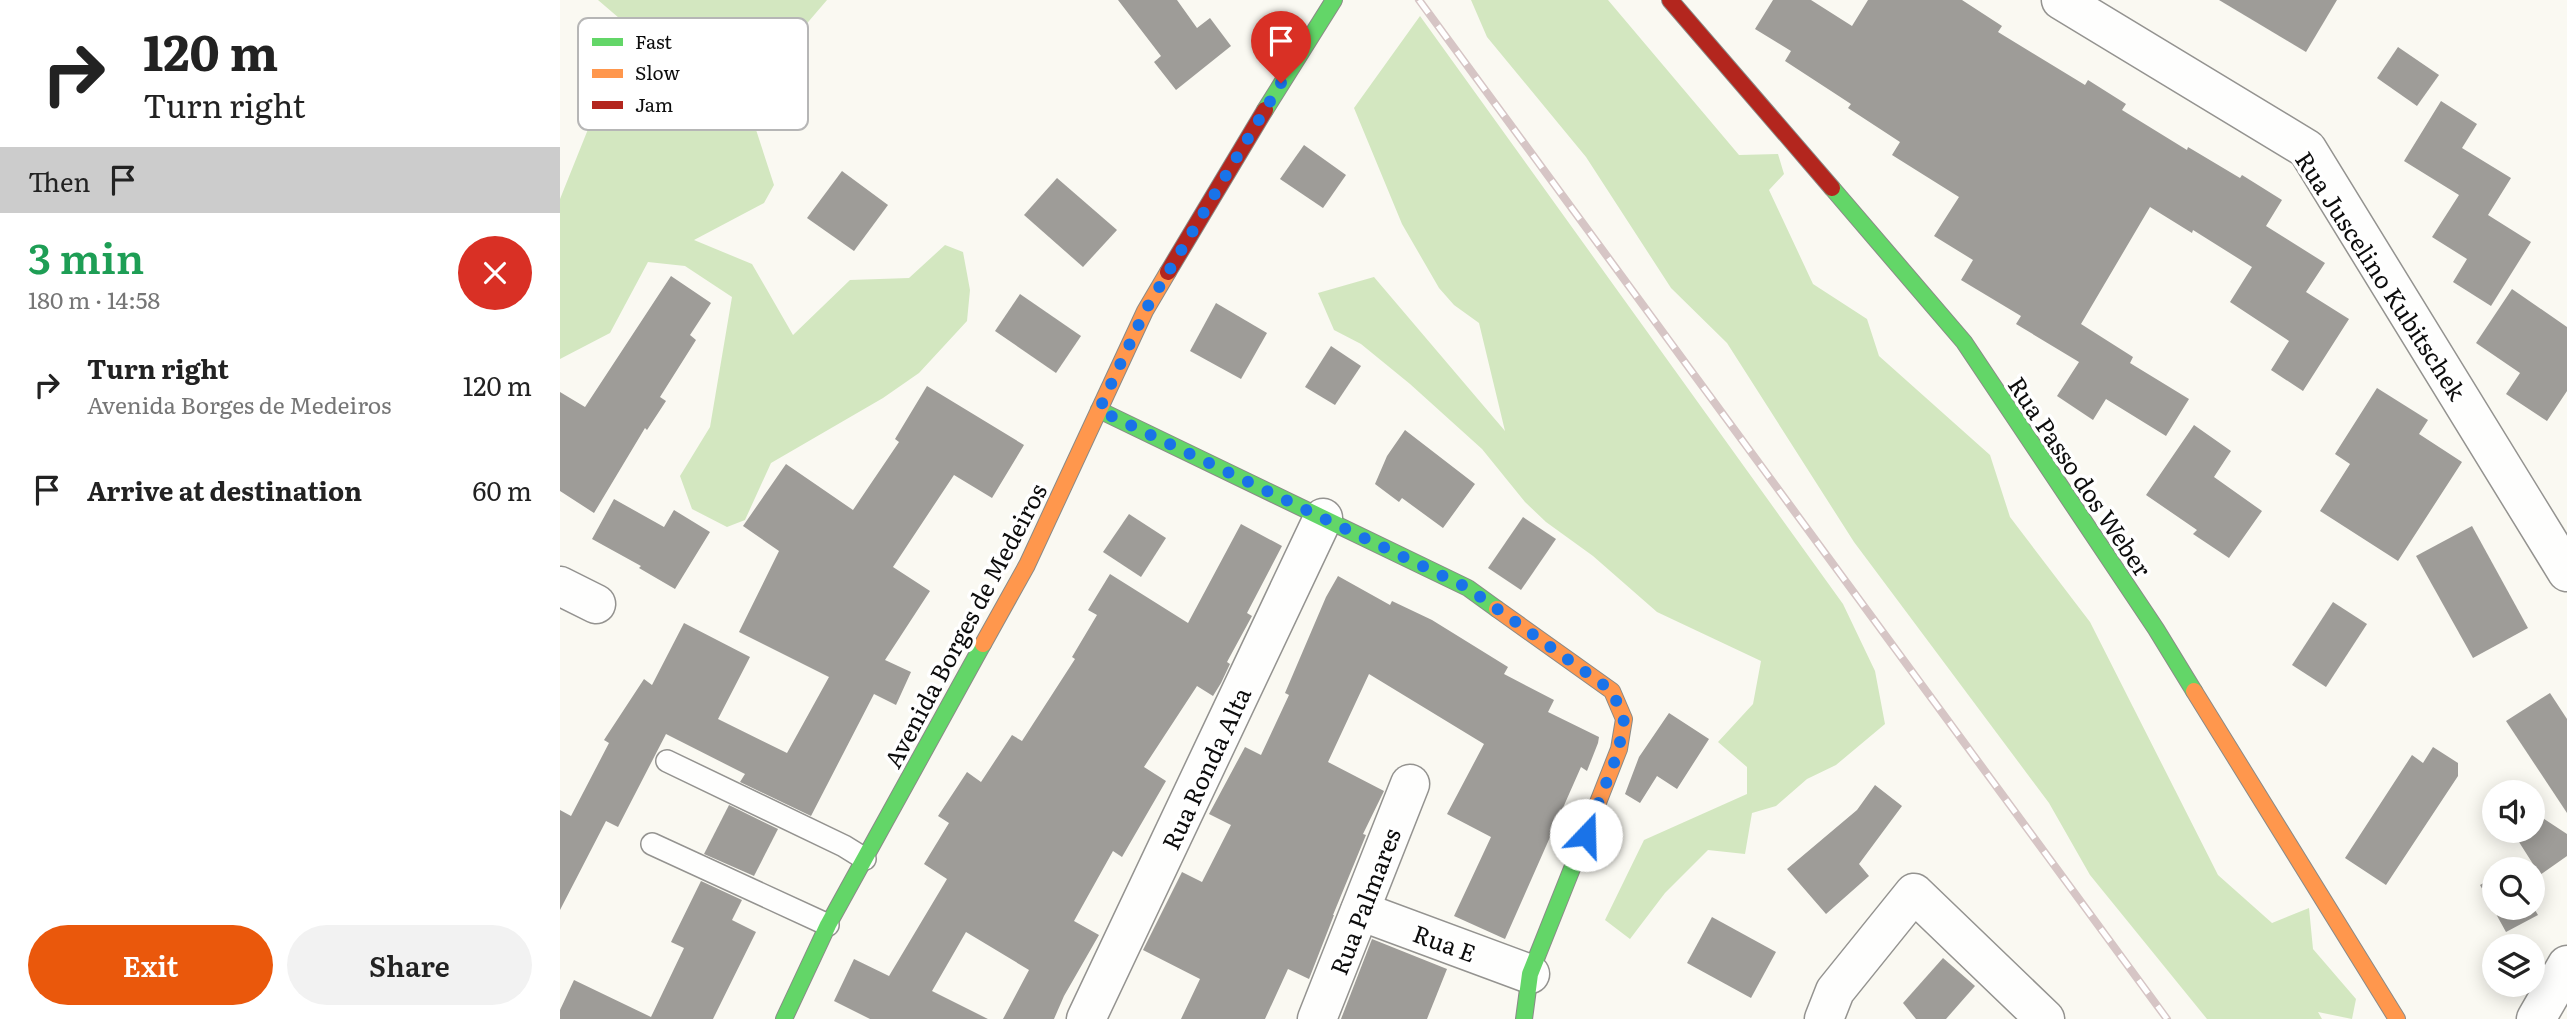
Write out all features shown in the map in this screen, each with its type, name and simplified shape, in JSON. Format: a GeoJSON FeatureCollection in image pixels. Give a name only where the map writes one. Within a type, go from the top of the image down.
{"type":"FeatureCollection","features":[{"type":"Feature","properties":{"kind":"street","name":"Avenida Borges de Medeiros"},"geometry":{"type":"LineString","coordinates":[[784,1019],[828,925],[1027,565],[1145,311],[1281,83],[1334,0]]}},
{"type":"Feature","properties":{"kind":"street","name":"Rua Passo dos Weber"},"geometry":{"type":"LineString","coordinates":[[1670,0],[1964,342],[2156,629],[2397,1019]]}},
{"type":"Feature","properties":{"kind":"street","name":"Rua Juscelino Kubitschek"},"geometry":{"type":"LineString","coordinates":[[2061,0],[2307,149],[2567,572]]}},
{"type":"Feature","properties":{"kind":"street"},"geometry":{"type":"LineString","coordinates":[[1099,410],[1468,588],[1612,691],[1624,719],[1619,750],[1530,974],[1524,1019]]}},
{"type":"Feature","properties":{"kind":"street","name":"Rua Ronda Alta"},"geometry":{"type":"LineString","coordinates":[[1086,1019],[1323,518]]}},
{"type":"Feature","properties":{"kind":"street"},"geometry":{"type":"LineString","coordinates":[[560,586],[596,604]]}},
{"type":"Feature","properties":{"kind":"street","name":"Rua Palmares"},"geometry":{"type":"LineString","coordinates":[[1317,1019],[1410,783]]}},
{"type":"Feature","properties":{"kind":"street"},"geometry":{"type":"LineString","coordinates":[[1824,1019],[1835,991],[1914,892],[2045,1019]]}},
{"type":"Feature","properties":{"kind":"street","name":"Rua E"},"geometry":{"type":"LineString","coordinates":[[1360,911],[1530,974]]}},
{"type":"Feature","properties":{"kind":"street"},"geometry":{"type":"LineString","coordinates":[[2536,1019],[2567,965]]}},
{"type":"Feature","properties":{"kind":"lane"},"geometry":{"type":"LineString","coordinates":[[667,761],[844,846],[865,859]]}},
{"type":"Feature","properties":{"kind":"lane"},"geometry":{"type":"LineString","coordinates":[[652,844],[828,925]]}},
{"type":"Feature","properties":{"kind":"green space"},"geometry":{"type":"Polygon","coordinates":[[[598,0],[827,0],[808,22],[808,18],[619,18],[598,0]]]}},
{"type":"Feature","properties":{"kind":"green space"},"geometry":{"type":"Polygon","coordinates":[[[1471,0],[1608,0],[1739,155],[1778,154],[1784,174],[1769,190],[1813,284],[1867,319],[1879,356],[1990,455],[2010,517],[2090,622],[2218,875],[2272,923],[2309,908],[2313,949],[2356,999],[2352,1019],[2318,1012],[2322,1019],[2207,1019],[2090,875],[2049,803],[1854,542],[1727,343],[1671,288],[1586,157],[1487,37],[1471,0]]]}},
{"type":"Feature","properties":{"kind":"green space"},"geometry":{"type":"Polygon","coordinates":[[[1420,16],[1843,604],[1875,671],[1885,724],[1836,765],[1807,779],[1776,806],[1752,813],[1745,854],[1708,850],[1665,893],[1630,939],[1605,920],[1644,840],[1747,794],[1747,767],[1718,742],[1753,704],[1761,661],[1657,612],[1593,556],[1546,522],[1525,502],[1482,449],[1410,384],[1361,344],[1334,330],[1318,293],[1374,277],[1505,431],[1479,323],[1454,305],[1439,288],[1402,224],[1354,108],[1420,16]]]}},
{"type":"Feature","properties":{"kind":"green space"},"geometry":{"type":"Polygon","coordinates":[[[588,130],[756,130],[774,185],[764,203],[694,240],[752,264],[793,335],[850,280],[909,278],[945,245],[963,252],[970,290],[967,321],[919,373],[883,398],[771,463],[745,520],[727,527],[692,509],[680,476],[710,427],[732,297],[685,266],[648,262],[610,333],[560,359],[560,199],[588,130]]]}},
{"type":"Feature","properties":{"kind":"building"},"geometry":{"type":"Polygon","coordinates":[[[1118,0],[1177,0],[1197,28],[1210,18],[1231,46],[1176,90],[1154,62],[1161,56],[1118,0]]]}},
{"type":"Feature","properties":{"kind":"building"},"geometry":{"type":"Polygon","coordinates":[[[1773,0],[1811,0],[1852,26],[1868,0],[1962,0],[2002,26],[1998,32],[2085,85],[2088,80],[2126,104],[2122,110],[2187,150],[2188,147],[2240,178],[2242,175],[2282,200],[2266,226],[2325,263],[2306,292],[2349,319],[2303,391],[2271,370],[2289,341],[2230,302],[2252,267],[2150,207],[2081,324],[2133,357],[2130,363],[2189,399],[2166,436],[2106,399],[2093,420],[2057,396],[2079,362],[2016,324],[2021,316],[1961,280],[1973,260],[1934,236],[1959,197],[1892,155],[1900,142],[1848,108],[1851,104],[1785,61],[1791,51],[1755,29],[1773,0]]]}},
{"type":"Feature","properties":{"kind":"building"},"geometry":{"type":"Polygon","coordinates":[[[2219,0],[2337,0],[2306,52],[2219,0]]]}},
{"type":"Feature","properties":{"kind":"building"},"geometry":{"type":"Polygon","coordinates":[[[2398,47],[2439,75],[2417,106],[2377,78],[2398,47]]]}},
{"type":"Feature","properties":{"kind":"building"},"geometry":{"type":"Polygon","coordinates":[[[2441,101],[2477,124],[2462,148],[2511,178],[2488,215],[2531,242],[2491,306],[2453,282],[2467,259],[2432,237],[2459,195],[2404,161],[2441,101]]]}},
{"type":"Feature","properties":{"kind":"building"},"geometry":{"type":"Polygon","coordinates":[[[1304,145],[1346,175],[1323,208],[1280,179],[1304,145]]]}},
{"type":"Feature","properties":{"kind":"building"},"geometry":{"type":"Polygon","coordinates":[[[842,171],[888,205],[854,251],[807,218],[842,171]]]}},
{"type":"Feature","properties":{"kind":"building"},"geometry":{"type":"Polygon","coordinates":[[[1057,178],[1117,230],[1083,267],[1024,215],[1057,178]]]}},
{"type":"Feature","properties":{"kind":"building"},"geometry":{"type":"Polygon","coordinates":[[[671,276],[711,303],[690,335],[696,340],[660,397],[666,401],[647,430],[645,428],[594,513],[560,491],[560,392],[585,407],[671,276]]]}},
{"type":"Feature","properties":{"kind":"building"},"geometry":{"type":"Polygon","coordinates":[[[2512,289],[2567,327],[2567,391],[2547,421],[2506,394],[2520,373],[2476,343],[2512,289]]]}},
{"type":"Feature","properties":{"kind":"building"},"geometry":{"type":"Polygon","coordinates":[[[1020,294],[1081,336],[1056,373],[995,331],[1020,294]]]}},
{"type":"Feature","properties":{"kind":"building"},"geometry":{"type":"Polygon","coordinates":[[[1216,303],[1267,333],[1241,379],[1190,351],[1216,303]]]}},
{"type":"Feature","properties":{"kind":"building"},"geometry":{"type":"Polygon","coordinates":[[[1331,346],[1361,366],[1335,405],[1305,387],[1331,346]]]}},
{"type":"Feature","properties":{"kind":"building"},"geometry":{"type":"Polygon","coordinates":[[[927,386],[1024,445],[992,498],[954,475],[893,567],[930,591],[885,660],[911,672],[896,705],[874,694],[811,816],[740,782],[745,774],[666,734],[618,827],[606,821],[560,910],[560,810],[571,816],[609,743],[604,740],[644,679],[652,685],[684,623],[750,657],[718,719],[787,753],[829,677],[739,632],[779,551],[743,526],[786,464],[853,510],[899,442],[895,439],[927,386]]]}},
{"type":"Feature","properties":{"kind":"building"},"geometry":{"type":"Polygon","coordinates":[[[2377,388],[2428,420],[2419,434],[2462,462],[2398,561],[2320,511],[2350,464],[2335,454],[2377,388]]]}},
{"type":"Feature","properties":{"kind":"building"},"geometry":{"type":"Polygon","coordinates":[[[2194,425],[2231,451],[2214,477],[2262,511],[2229,558],[2193,534],[2197,530],[2146,495],[2194,425]]]}},
{"type":"Feature","properties":{"kind":"building"},"geometry":{"type":"Polygon","coordinates":[[[1405,430],[1475,484],[1443,528],[1402,498],[1399,502],[1375,484],[1387,456],[1405,430]]]}},
{"type":"Feature","properties":{"kind":"building"},"geometry":{"type":"Polygon","coordinates":[[[614,499],[664,527],[674,510],[710,532],[675,589],[639,568],[641,566],[592,539],[614,499]]]}},
{"type":"Feature","properties":{"kind":"building"},"geometry":{"type":"Polygon","coordinates":[[[1129,514],[1166,538],[1141,577],[1103,552],[1129,514]]]}},
{"type":"Feature","properties":{"kind":"building"},"geometry":{"type":"Polygon","coordinates":[[[1523,517],[1556,539],[1521,590],[1488,568],[1523,517]]]}},
{"type":"Feature","properties":{"kind":"building"},"geometry":{"type":"Polygon","coordinates":[[[1241,524],[1282,546],[1247,613],[1252,616],[1227,662],[1230,664],[1213,696],[1197,686],[1144,767],[1166,781],[1122,857],[1113,851],[1074,921],[1099,935],[1054,1019],[1003,1019],[1029,970],[966,932],[932,991],[988,1019],[870,1019],[834,1001],[854,959],[889,976],[947,879],[924,864],[949,823],[938,816],[967,772],[981,782],[1012,735],[1022,741],[1075,659],[1072,657],[1097,615],[1088,610],[1110,574],[1188,623],[1241,524]]]}},
{"type":"Feature","properties":{"kind":"building"},"geometry":{"type":"Polygon","coordinates":[[[2472,526],[2528,628],[2473,658],[2416,556],[2472,526]]]}},
{"type":"Feature","properties":{"kind":"building"},"geometry":{"type":"Polygon","coordinates":[[[1338,576],[1390,605],[1392,601],[1432,620],[1508,667],[1504,674],[1554,700],[1548,712],[1599,737],[1598,743],[1587,771],[1581,767],[1505,939],[1454,916],[1491,837],[1447,814],[1484,744],[1369,674],[1328,762],[1384,791],[1363,834],[1366,835],[1309,979],[1288,969],[1265,1019],[1181,1019],[1200,979],[1143,950],[1182,872],[1202,882],[1231,825],[1209,814],[1245,747],[1261,755],[1289,695],[1285,693],[1326,597],[1338,576]]]}},
{"type":"Feature","properties":{"kind":"building"},"geometry":{"type":"Polygon","coordinates":[[[2333,602],[2367,624],[2326,687],[2292,665],[2333,602]]]}},
{"type":"Feature","properties":{"kind":"building"},"geometry":{"type":"Polygon","coordinates":[[[2550,693],[2567,719],[2567,813],[2506,721],[2550,693]]]}},
{"type":"Feature","properties":{"kind":"building"},"geometry":{"type":"Polygon","coordinates":[[[1669,713],[1709,739],[1677,789],[1657,776],[1640,803],[1625,794],[1639,757],[1669,713]]]}},
{"type":"Feature","properties":{"kind":"building"},"geometry":{"type":"Polygon","coordinates":[[[2433,747],[2458,763],[2458,776],[2386,885],[2345,858],[2412,755],[2423,763],[2433,747]]]}},
{"type":"Feature","properties":{"kind":"building"},"geometry":{"type":"Polygon","coordinates":[[[1875,785],[1902,806],[1859,864],[1869,876],[1826,914],[1787,869],[1857,810],[1875,785]]]}},
{"type":"Feature","properties":{"kind":"building"},"geometry":{"type":"Polygon","coordinates":[[[729,805],[778,829],[754,876],[704,854],[729,805]]]}},
{"type":"Feature","properties":{"kind":"building"},"geometry":{"type":"Polygon","coordinates":[[[2545,820],[2567,834],[2567,856],[2545,871],[2545,857],[2529,857],[2520,843],[2545,843],[2545,820]]]}},
{"type":"Feature","properties":{"kind":"building"},"geometry":{"type":"Polygon","coordinates":[[[701,881],[742,900],[732,920],[756,932],[713,1019],[560,1019],[560,1010],[574,980],[651,1017],[684,948],[671,942],[701,881]]]}},
{"type":"Feature","properties":{"kind":"building"},"geometry":{"type":"Polygon","coordinates":[[[1712,917],[1776,952],[1751,998],[1687,963],[1712,917]]]}},
{"type":"Feature","properties":{"kind":"building"},"geometry":{"type":"Polygon","coordinates":[[[2499,920],[2529,920],[2506,932],[2499,920]]]}},
{"type":"Feature","properties":{"kind":"building"},"geometry":{"type":"Polygon","coordinates":[[[1372,939],[1447,969],[1427,1019],[1341,1019],[1372,939]]]}},
{"type":"Feature","properties":{"kind":"building"},"geometry":{"type":"Polygon","coordinates":[[[1943,958],[1975,986],[1946,1019],[1916,1019],[1903,1003],[1943,958]]]}},
{"type":"Feature","properties":{"kind":"railway"},"geometry":{"type":"LineString","coordinates":[[1419,0],[2167,1019]]}},
{"type":"Feature","properties":{"kind":"traffic: fast"},"geometry":{"type":"LineString","coordinates":[[1265,110],[1334,0]]}},
{"type":"Feature","properties":{"kind":"traffic: fast"},"geometry":{"type":"LineString","coordinates":[[1832,188],[1964,342],[2156,629],[2194,691]]}},
{"type":"Feature","properties":{"kind":"traffic: fast"},"geometry":{"type":"LineString","coordinates":[[1099,410],[1468,588],[1497,609]]}},
{"type":"Feature","properties":{"kind":"traffic: fast"},"geometry":{"type":"LineString","coordinates":[[784,1019],[828,925],[983,644]]}},
{"type":"Feature","properties":{"kind":"traffic: fast"},"geometry":{"type":"LineString","coordinates":[[1524,1019],[1530,974],[1577,856]]}},
{"type":"Feature","properties":{"kind":"traffic: slow"},"geometry":{"type":"LineString","coordinates":[[983,644],[1027,565],[1145,311],[1168,272]]}},
{"type":"Feature","properties":{"kind":"traffic: slow"},"geometry":{"type":"LineString","coordinates":[[1497,609],[1612,691],[1624,719],[1619,749],[1577,856]]}},
{"type":"Feature","properties":{"kind":"traffic: slow"},"geometry":{"type":"LineString","coordinates":[[2194,691],[2397,1019]]}},
{"type":"Feature","properties":{"kind":"traffic: jam"},"geometry":{"type":"LineString","coordinates":[[1670,0],[1832,188]]}},
{"type":"Feature","properties":{"kind":"traffic: jam"},"geometry":{"type":"LineString","coordinates":[[1168,272],[1265,110]]}},
{"type":"Feature","properties":{"kind":"route"},"geometry":{"type":"LineString","coordinates":[[1281,83],[1145,311],[1099,410],[1468,588],[1612,691],[1624,719],[1619,750],[1586,835]]}}]}
